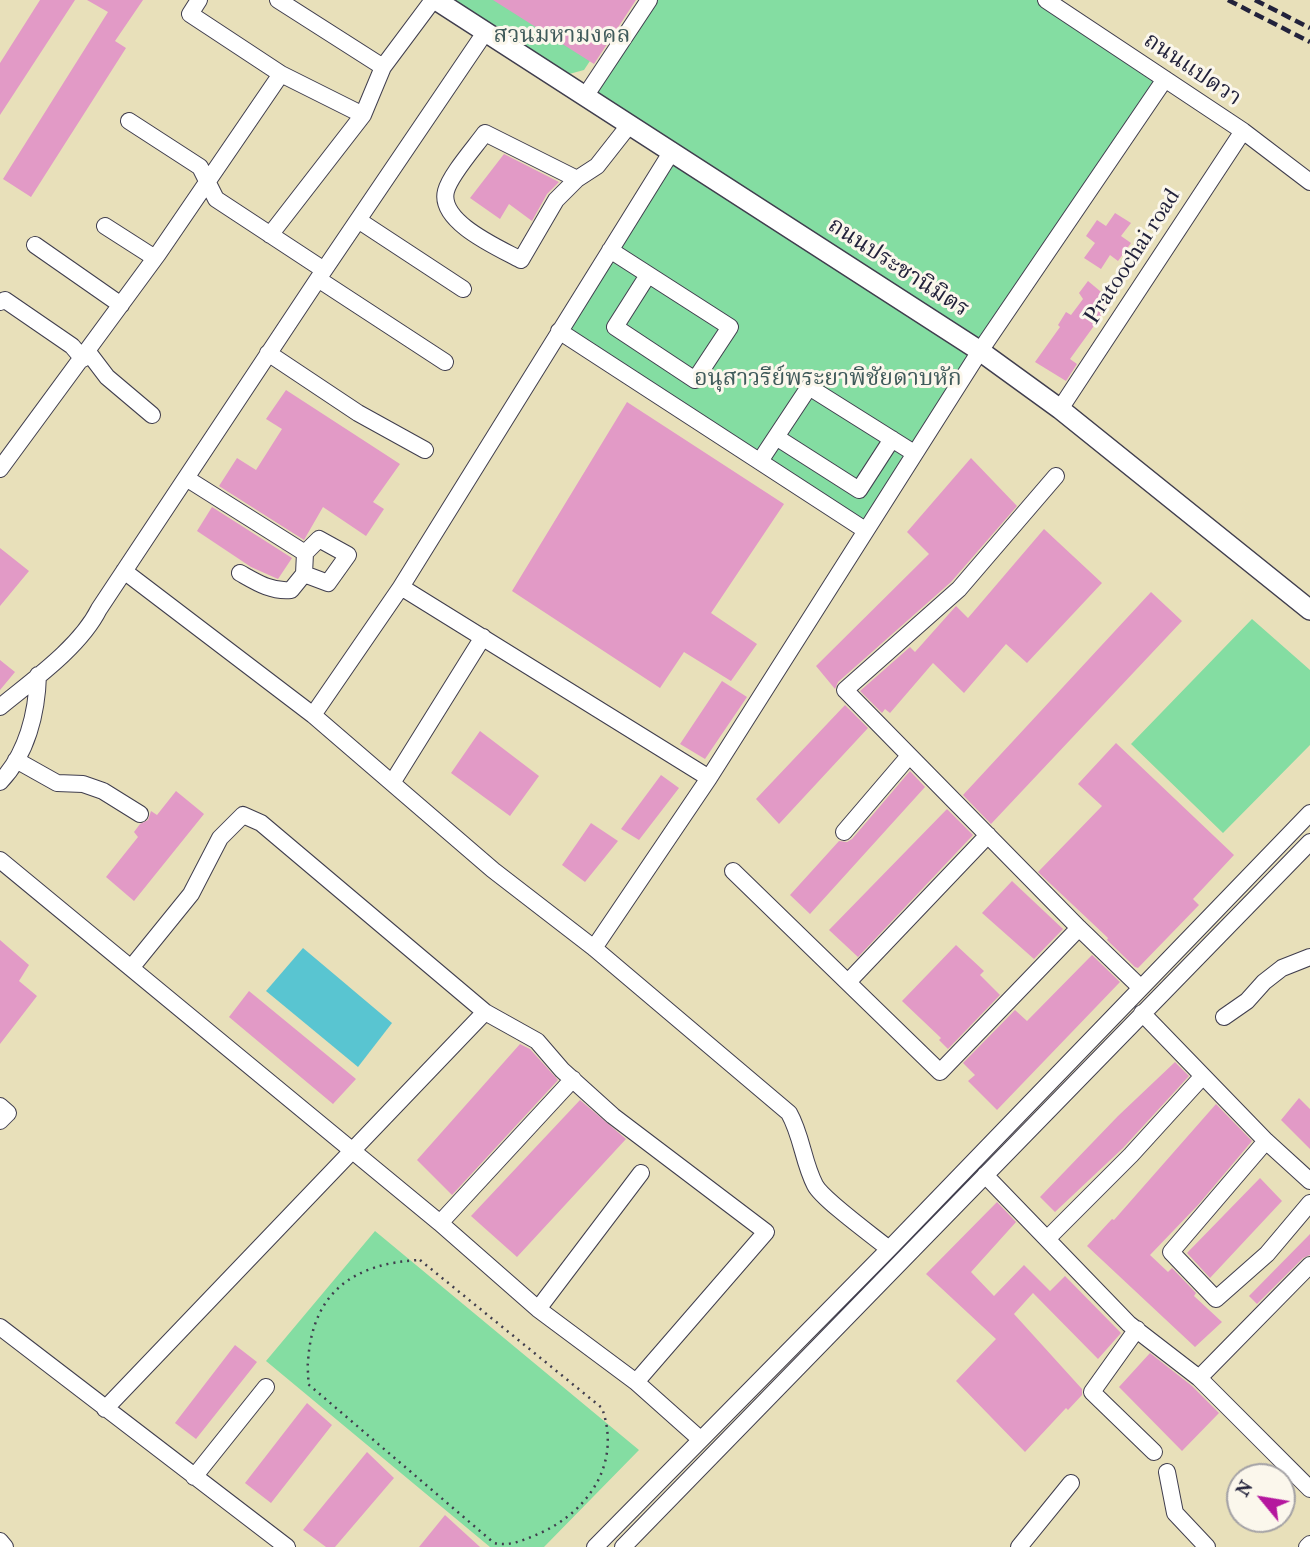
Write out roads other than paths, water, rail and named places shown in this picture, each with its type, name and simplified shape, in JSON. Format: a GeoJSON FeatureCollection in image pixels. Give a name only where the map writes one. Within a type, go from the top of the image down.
{"type":"FeatureCollection","features":[{"type":"Feature","properties":{"kind":"main road","name":"ถนนประชานิมิตร"},"geometry":{"type":"LineString","coordinates":[[435,0],[980,351],[1060,409],[1310,610]]}},
{"type":"Feature","properties":{"kind":"street"},"geometry":{"type":"LineString","coordinates":[[199,0],[190,14],[281,74],[363,115]]}},
{"type":"Feature","properties":{"kind":"street"},"geometry":{"type":"LineString","coordinates":[[278,0],[383,67]]}},
{"type":"Feature","properties":{"kind":"street"},"geometry":{"type":"LineString","coordinates":[[271,235],[363,115],[383,67],[435,0]]}},
{"type":"Feature","properties":{"kind":"street"},"geometry":{"type":"LineString","coordinates":[[586,95],[649,0]]}},
{"type":"Feature","properties":{"kind":"street","name":"ถนนแปดวา"},"geometry":{"type":"LineString","coordinates":[[1046,0],[1243,131],[1310,182]]}},
{"type":"Feature","properties":{"kind":"street"},"geometry":{"type":"LineString","coordinates":[[0,707],[86,629],[268,353],[486,31]]}},
{"type":"Feature","properties":{"kind":"street"},"geometry":{"type":"LineString","coordinates":[[0,470],[155,258],[281,74]]}},
{"type":"Feature","properties":{"kind":"street"},"geometry":{"type":"LineString","coordinates":[[594,948],[709,778],[980,351],[1165,79]]}},
{"type":"Feature","properties":{"kind":"street"},"geometry":{"type":"LineString","coordinates":[[129,121],[200,167],[216,199],[271,235],[445,362]]}},
{"type":"Feature","properties":{"kind":"street"},"geometry":{"type":"LineString","coordinates":[[577,179],[485,133],[462,163],[445,192],[449,211],[465,229],[521,260],[556,200],[577,179],[597,166],[630,124]]}},
{"type":"Feature","properties":{"kind":"street","name":"Pratoochai road"},"geometry":{"type":"LineString","coordinates":[[1060,409],[1243,131]]}},
{"type":"Feature","properties":{"kind":"street"},"geometry":{"type":"LineString","coordinates":[[313,715],[401,587],[672,151]]}},
{"type":"Feature","properties":{"kind":"street"},"geometry":{"type":"LineString","coordinates":[[358,220],[463,289]]}},
{"type":"Feature","properties":{"kind":"street"},"geometry":{"type":"LineString","coordinates":[[104,226],[155,258]]}},
{"type":"Feature","properties":{"kind":"street"},"geometry":{"type":"LineString","coordinates":[[35,245],[121,305]]}},
{"type":"Feature","properties":{"kind":"street"},"geometry":{"type":"LineString","coordinates":[[610,250],[730,327],[695,380],[615,327],[648,275]]}},
{"type":"Feature","properties":{"kind":"street"},"geometry":{"type":"LineString","coordinates":[[0,302],[5,300],[72,346],[152,415]]}},
{"type":"Feature","properties":{"kind":"street"},"geometry":{"type":"LineString","coordinates":[[559,331],[865,530]]}},
{"type":"Feature","properties":{"kind":"street"},"geometry":{"type":"LineString","coordinates":[[268,353],[358,413],[425,450]]}},
{"type":"Feature","properties":{"kind":"street"},"geometry":{"type":"LineString","coordinates":[[760,461],[809,387],[914,453]]}},
{"type":"Feature","properties":{"kind":"street"},"geometry":{"type":"LineString","coordinates":[[776,437],[859,489],[892,439]]}},
{"type":"Feature","properties":{"kind":"street"},"geometry":{"type":"LineString","coordinates":[[1056,476],[959,589],[845,690],[1140,987]]}},
{"type":"Feature","properties":{"kind":"street"},"geometry":{"type":"LineString","coordinates":[[186,478],[305,553]]}},
{"type":"Feature","properties":{"kind":"street"},"geometry":{"type":"LineString","coordinates":[[240,573],[269,588],[290,590],[304,574],[305,553],[319,539],[348,555],[328,583],[304,574]]}},
{"type":"Feature","properties":{"kind":"street"},"geometry":{"type":"LineString","coordinates":[[124,571],[313,715],[493,870],[594,948],[789,1113],[799,1130],[818,1191],[889,1249]]}},
{"type":"Feature","properties":{"kind":"street"},"geometry":{"type":"LineString","coordinates":[[401,587],[709,778]]}},
{"type":"Feature","properties":{"kind":"street"},"geometry":{"type":"LineString","coordinates":[[392,783],[483,638]]}},
{"type":"Feature","properties":{"kind":"street"},"geometry":{"type":"LineString","coordinates":[[0,782],[9,772],[28,735],[37,699],[38,675]]}},
{"type":"Feature","properties":{"kind":"street"},"geometry":{"type":"LineString","coordinates":[[844,832],[909,756]]}},
{"type":"Feature","properties":{"kind":"street"},"geometry":{"type":"LineString","coordinates":[[16,760],[57,783],[83,784],[103,791],[139,814]]}},
{"type":"Feature","properties":{"kind":"street"},"geometry":{"type":"LineString","coordinates":[[595,1547],[889,1249],[1310,813]]}},
{"type":"Feature","properties":{"kind":"street"},"geometry":{"type":"LineString","coordinates":[[131,968],[191,894],[220,838],[243,816],[261,823],[485,1012],[537,1041],[613,1116],[766,1232],[636,1381]]}},
{"type":"Feature","properties":{"kind":"street"},"geometry":{"type":"LineString","coordinates":[[848,982],[988,835]]}},
{"type":"Feature","properties":{"kind":"street"},"geometry":{"type":"LineString","coordinates":[[623,1547],[1310,842]]}},
{"type":"Feature","properties":{"kind":"street"},"geometry":{"type":"LineString","coordinates":[[0,860],[440,1223],[538,1309],[636,1381],[700,1439]]}},
{"type":"Feature","properties":{"kind":"street"},"geometry":{"type":"LineString","coordinates":[[733,871],[940,1072],[1079,928]]}},
{"type":"Feature","properties":{"kind":"street"},"geometry":{"type":"LineString","coordinates":[[1224,1017],[1247,1001],[1282,968],[1310,957]]}},
{"type":"Feature","properties":{"kind":"street"},"geometry":{"type":"LineString","coordinates":[[105,1409],[485,1012]]}},
{"type":"Feature","properties":{"kind":"street"},"geometry":{"type":"LineString","coordinates":[[1142,1013],[1202,1077],[1310,1181]]}},
{"type":"Feature","properties":{"kind":"street"},"geometry":{"type":"LineString","coordinates":[[1047,1239],[1131,1155],[1202,1077]]}},
{"type":"Feature","properties":{"kind":"street"},"geometry":{"type":"LineString","coordinates":[[440,1223],[573,1079]]}},
{"type":"Feature","properties":{"kind":"street"},"geometry":{"type":"LineString","coordinates":[[0,1105],[8,1113],[0,1121]]}},
{"type":"Feature","properties":{"kind":"street"},"geometry":{"type":"LineString","coordinates":[[1266,1141],[1171,1252],[1216,1299],[1267,1254],[1310,1203]]}},
{"type":"Feature","properties":{"kind":"street"},"geometry":{"type":"LineString","coordinates":[[538,1309],[641,1173]]}},
{"type":"Feature","properties":{"kind":"street"},"geometry":{"type":"LineString","coordinates":[[985,1175],[1137,1329],[1199,1378],[1310,1489]]}},
{"type":"Feature","properties":{"kind":"street"},"geometry":{"type":"LineString","coordinates":[[1199,1378],[1310,1265]]}},
{"type":"Feature","properties":{"kind":"street"},"geometry":{"type":"LineString","coordinates":[[0,1327],[286,1547]]}},
{"type":"Feature","properties":{"kind":"street"},"geometry":{"type":"LineString","coordinates":[[1137,1329],[1092,1392],[1154,1452]]}},
{"type":"Feature","properties":{"kind":"street"},"geometry":{"type":"LineString","coordinates":[[194,1477],[266,1387]]}},
{"type":"Feature","properties":{"kind":"street"},"geometry":{"type":"LineString","coordinates":[[1167,1472],[1175,1513],[1207,1547]]}},
{"type":"Feature","properties":{"kind":"street"},"geometry":{"type":"LineString","coordinates":[[1027,1544],[1071,1483]]}},
{"type":"Feature","properties":{"kind":"street"},"geometry":{"type":"LineString","coordinates":[[638,1502],[653,1516]]}},
{"type":"Feature","properties":{"kind":"street"},"geometry":{"type":"LineString","coordinates":[[0,1541],[5,1547]]}},
{"type":"Feature","properties":{"kind":"water"},"geometry":{"type":"Polygon","coordinates":[[[303,948],[392,1023],[358,1067],[266,991],[303,948]]]}},
{"type":"Feature","properties":{"kind":"railway"},"geometry":{"type":"LineString","coordinates":[[1228,0],[1310,42]]}},
{"type":"Feature","properties":{"kind":"railway"},"geometry":{"type":"LineString","coordinates":[[1255,0],[1310,28]]}},
{"type":"Feature","properties":{"kind":"park label","name":"สวนมหามงคล"},"geometry":{"type":"Point","coordinates":[562,36]}},
{"type":"Feature","properties":{"kind":"park label","name":"อนุสาวรีย์พระยาพิชัยดาบหัก"},"geometry":{"type":"Point","coordinates":[828,379]}}]}
